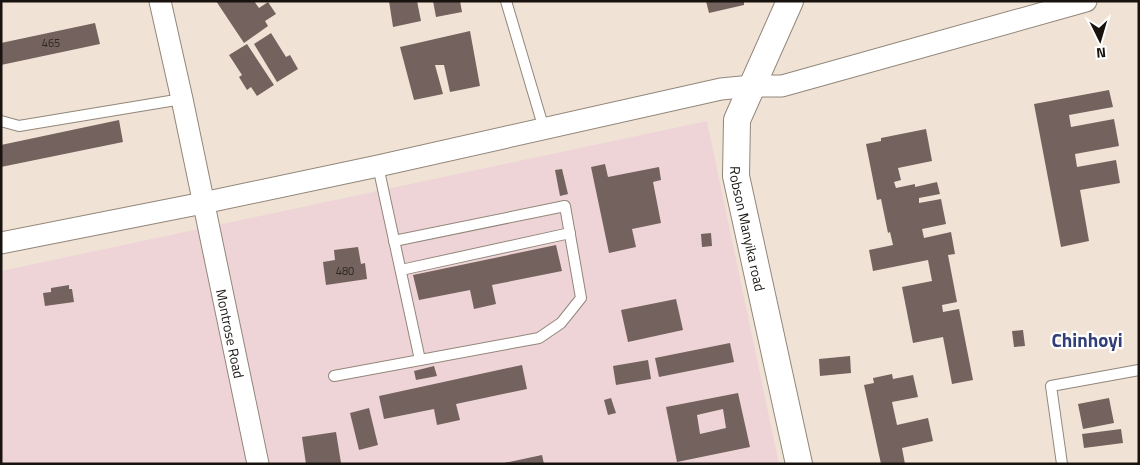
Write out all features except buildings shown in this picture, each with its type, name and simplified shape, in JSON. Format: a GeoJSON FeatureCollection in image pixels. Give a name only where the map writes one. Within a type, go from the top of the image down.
{"type":"FeatureCollection","features":[{"type":"Feature","properties":{"kind":"street","name":"Montrose Road"},"geometry":{"type":"LineString","coordinates":[[160,1],[258,464]]}},
{"type":"Feature","properties":{"kind":"street","name":"Robson Manyika road"},"geometry":{"type":"LineString","coordinates":[[790,1],[736,120],[736,176],[799,464]]}},
{"type":"Feature","properties":{"kind":"street"},"geometry":{"type":"LineString","coordinates":[[1,243],[378,166],[720,88],[782,86],[1086,1]]}},
{"type":"Feature","properties":{"kind":"lane"},"geometry":{"type":"LineString","coordinates":[[506,1],[544,129]]}},
{"type":"Feature","properties":{"kind":"lane"},"geometry":{"type":"LineString","coordinates":[[1,121],[19,126],[182,98]]}},
{"type":"Feature","properties":{"kind":"lane"},"geometry":{"type":"LineString","coordinates":[[378,166],[420,360]]}},
{"type":"Feature","properties":{"kind":"lane"},"geometry":{"type":"LineString","coordinates":[[334,376],[538,338],[561,323],[581,298],[565,206],[394,241]]}},
{"type":"Feature","properties":{"kind":"lane"},"geometry":{"type":"LineString","coordinates":[[401,270],[570,233]]}},
{"type":"Feature","properties":{"kind":"lane"},"geometry":{"type":"LineString","coordinates":[[1062,464],[1051,386],[1139,370]]}},
{"type":"Feature","properties":{"kind":"shaded area"},"geometry":{"type":"Polygon","coordinates":[[[707,121],[779,464],[1,464],[1,271],[707,121]]]}},
{"type":"Feature","properties":{"kind":"district","name":"Chinhoyi"},"geometry":{"type":"Point","coordinates":[1087,339]}}]}
